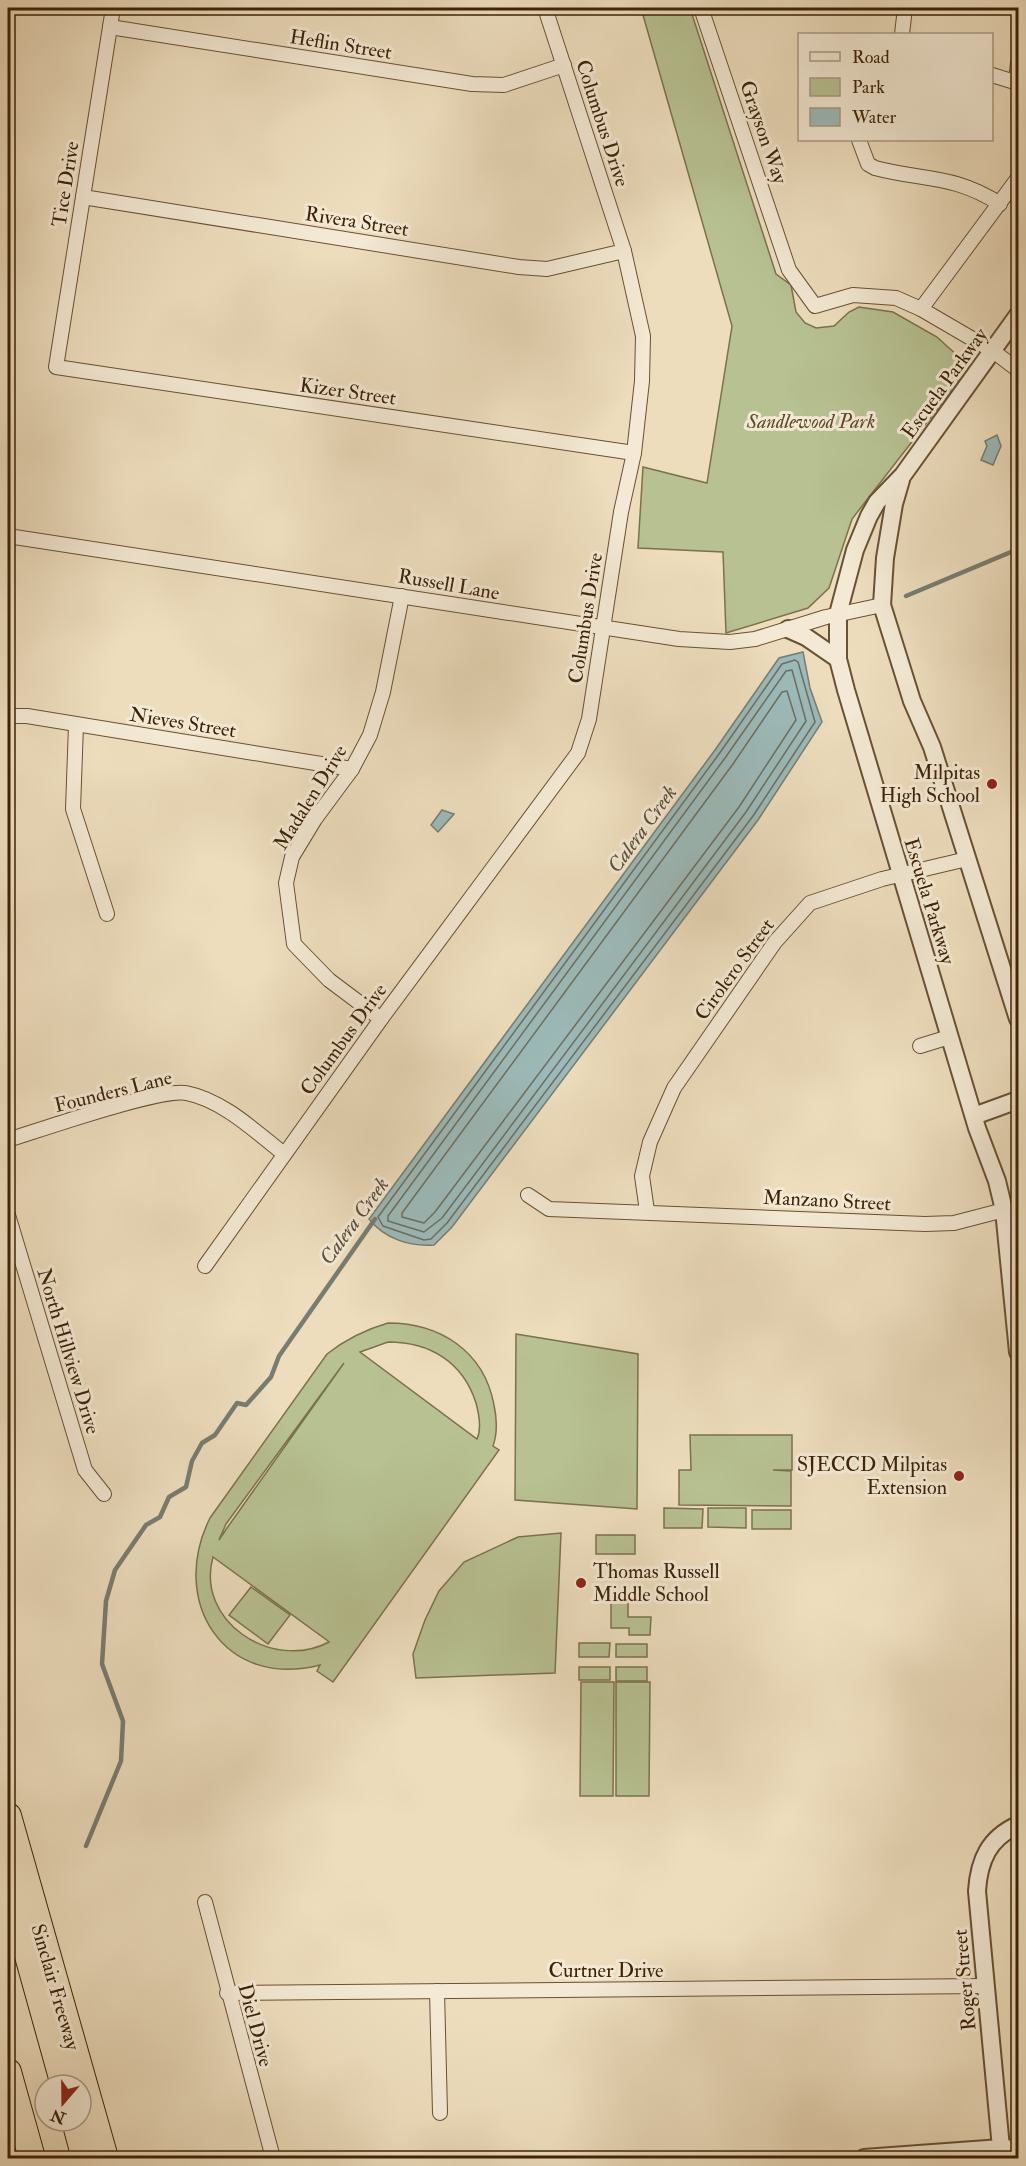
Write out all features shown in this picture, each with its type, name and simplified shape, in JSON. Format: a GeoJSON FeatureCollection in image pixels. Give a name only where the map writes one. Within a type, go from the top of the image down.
{"type":"FeatureCollection","features":[{"type":"Feature","properties":{"kind":"highway","name":"Sinclair Freeway"},"geometry":{"type":"LineString","coordinates":[[8,1816],[105,2158]]}},
{"type":"Feature","properties":{"kind":"highway"},"geometry":{"type":"LineString","coordinates":[[8,1884],[61,2073]]}},
{"type":"Feature","properties":{"kind":"highway"},"geometry":{"type":"LineString","coordinates":[[8,2072],[32,2158]]}},
{"type":"Feature","properties":{"kind":"highway"},"geometry":{"type":"LineString","coordinates":[[78,2133],[85,2158]]}},
{"type":"Feature","properties":{"kind":"street","name":"Tice Drive"},"geometry":{"type":"LineString","coordinates":[[56,367],[113,8]]}},
{"type":"Feature","properties":{"kind":"street","name":"Columbus Drive"},"geometry":{"type":"LineString","coordinates":[[205,1266],[381,1019],[578,753],[589,719],[621,512],[634,453],[642,381],[643,336],[624,251],[545,8]]}},
{"type":"Feature","properties":{"kind":"street","name":"Grayson Way"},"geometry":{"type":"LineString","coordinates":[[701,8],[789,270],[815,306],[853,295],[896,298],[921,309]]}},
{"type":"Feature","properties":{"kind":"street"},"geometry":{"type":"LineString","coordinates":[[902,33],[905,8]]}},
{"type":"Feature","properties":{"kind":"street","name":"Heflin Street"},"geometry":{"type":"LineString","coordinates":[[110,27],[472,84],[504,84],[564,65]]}},
{"type":"Feature","properties":{"kind":"street"},"geometry":{"type":"LineString","coordinates":[[993,75],[1017,82],[1018,63]]}},
{"type":"Feature","properties":{"kind":"street"},"geometry":{"type":"LineString","coordinates":[[859,141],[868,164],[875,168],[960,183],[976,189],[1000,204]]}},
{"type":"Feature","properties":{"kind":"street"},"geometry":{"type":"LineString","coordinates":[[1018,178],[921,309],[993,351],[1018,370]]}},
{"type":"Feature","properties":{"kind":"street","name":"Rivera Street"},"geometry":{"type":"LineString","coordinates":[[83,197],[519,267],[547,269],[624,251]]}},
{"type":"Feature","properties":{"kind":"street","name":"Escuela Parkway"},"geometry":{"type":"LineString","coordinates":[[1018,315],[903,475],[877,502],[855,550],[838,614],[838,659],[900,876],[974,1116],[997,1181],[1004,1210],[1018,1352]]}},
{"type":"Feature","properties":{"kind":"street","name":"Kizer Street"},"geometry":{"type":"LineString","coordinates":[[56,367],[634,453]]}},
{"type":"Feature","properties":{"kind":"street","name":"Escuela Parkway"},"geometry":{"type":"LineString","coordinates":[[903,475],[894,504],[885,558],[882,605],[1018,1018]]}},
{"type":"Feature","properties":{"kind":"street","name":"Russell Lane"},"geometry":{"type":"LineString","coordinates":[[8,536],[679,639],[729,642],[755,639],[838,614],[882,605]]}},
{"type":"Feature","properties":{"kind":"street","name":"Madalen Drive"},"geometry":{"type":"LineString","coordinates":[[381,1019],[329,980],[294,944],[286,883],[292,857],[315,819],[352,769],[374,724],[402,596]]}},
{"type":"Feature","properties":{"kind":"street"},"geometry":{"type":"LineString","coordinates":[[788,629],[806,637],[838,659]]}},
{"type":"Feature","properties":{"kind":"street","name":"Nieves Street"},"geometry":{"type":"LineString","coordinates":[[8,716],[27,716],[352,769]]}},
{"type":"Feature","properties":{"kind":"street"},"geometry":{"type":"LineString","coordinates":[[76,725],[73,809],[107,914]]}},
{"type":"Feature","properties":{"kind":"street","name":"Cirolero Street"},"geometry":{"type":"LineString","coordinates":[[646,1212],[642,1176],[650,1142],[674,1088],[775,942],[810,903],[882,879],[967,859]]}},
{"type":"Feature","properties":{"kind":"street"},"geometry":{"type":"LineString","coordinates":[[920,1046],[950,1037]]}},
{"type":"Feature","properties":{"kind":"street","name":"Founders Lane"},"geometry":{"type":"LineString","coordinates":[[8,1140],[150,1098],[185,1093],[215,1105],[241,1120],[284,1154]]}},
{"type":"Feature","properties":{"kind":"street"},"geometry":{"type":"LineString","coordinates":[[974,1116],[1018,1100]]}},
{"type":"Feature","properties":{"kind":"street","name":"Manzano Street"},"geometry":{"type":"LineString","coordinates":[[528,1195],[549,1209],[925,1224],[954,1223],[1004,1210]]}},
{"type":"Feature","properties":{"kind":"street","name":"North Hillview Drive"},"geometry":{"type":"LineString","coordinates":[[8,1215],[85,1470],[104,1494]]}},
{"type":"Feature","properties":{"kind":"street","name":"Roger Street"},"geometry":{"type":"LineString","coordinates":[[1000,2148],[978,1907],[980,1867],[993,1842],[1018,1825]]}},
{"type":"Feature","properties":{"kind":"street","name":"Diel Drive"},"geometry":{"type":"LineString","coordinates":[[205,1902],[227,1993],[273,2158]]}},
{"type":"Feature","properties":{"kind":"street","name":"Curtner Drive"},"geometry":{"type":"LineString","coordinates":[[227,1993],[985,1986]]}},
{"type":"Feature","properties":{"kind":"street"},"geometry":{"type":"LineString","coordinates":[[436,1991],[440,2112]]}},
{"type":"Feature","properties":{"kind":"street"},"geometry":{"type":"LineString","coordinates":[[864,2158],[1018,2146]]}},
{"type":"Feature","properties":{"kind":"green space","name":"Sandlewood Park"},"geometry":{"type":"Polygon","coordinates":[[[641,8],[690,8],[776,274],[791,285],[796,312],[805,323],[816,328],[834,326],[849,312],[859,307],[893,312],[937,337],[970,367],[852,519],[829,588],[808,608],[726,633],[723,552],[638,548],[643,467],[707,483],[732,326],[641,8]]]}},
{"type":"Feature","properties":{"kind":"green space"},"geometry":{"type":"Polygon","coordinates":[[[388,1323],[425,1328],[457,1344],[470,1355],[481,1369],[489,1386],[496,1420],[496,1436],[493,1446],[499,1450],[333,1682],[317,1671],[320,1665],[286,1669],[257,1664],[232,1652],[214,1632],[201,1608],[196,1580],[199,1549],[210,1518],[327,1354],[348,1339],[388,1323]],[[388,1342],[360,1352],[477,1439],[480,1426],[476,1403],[463,1376],[454,1366],[431,1350],[388,1342]],[[344,1363],[226,1524],[219,1540],[344,1363]],[[213,1557],[210,1580],[216,1602],[227,1620],[243,1635],[263,1645],[284,1650],[307,1650],[329,1642],[213,1557]]]}},
{"type":"Feature","properties":{"kind":"green space"},"geometry":{"type":"Polygon","coordinates":[[[516,1334],[638,1354],[637,1509],[515,1500],[516,1334]]]}},
{"type":"Feature","properties":{"kind":"green space"},"geometry":{"type":"Polygon","coordinates":[[[690,1435],[792,1435],[792,1470],[773,1470],[791,1471],[791,1506],[679,1505],[679,1470],[691,1470],[690,1435]]]}},
{"type":"Feature","properties":{"kind":"green space"},"geometry":{"type":"Polygon","coordinates":[[[664,1508],[703,1509],[702,1528],[664,1528],[664,1508]]]}},
{"type":"Feature","properties":{"kind":"green space"},"geometry":{"type":"Polygon","coordinates":[[[708,1508],[746,1508],[746,1528],[708,1527],[708,1508]]]}},
{"type":"Feature","properties":{"kind":"green space"},"geometry":{"type":"Polygon","coordinates":[[[752,1510],[791,1510],[791,1529],[752,1529],[752,1510]]]}},
{"type":"Feature","properties":{"kind":"green space"},"geometry":{"type":"Polygon","coordinates":[[[561,1533],[555,1673],[416,1678],[413,1654],[425,1620],[439,1591],[464,1562],[518,1537],[561,1533]]]}},
{"type":"Feature","properties":{"kind":"green space"},"geometry":{"type":"Polygon","coordinates":[[[596,1535],[635,1535],[635,1554],[596,1554],[596,1535]]]}},
{"type":"Feature","properties":{"kind":"green space"},"geometry":{"type":"Polygon","coordinates":[[[251,1587],[290,1615],[268,1644],[229,1615],[251,1587]]]}},
{"type":"Feature","properties":{"kind":"green space"},"geometry":{"type":"Polygon","coordinates":[[[611,1598],[628,1598],[628,1617],[651,1617],[650,1635],[629,1635],[629,1628],[611,1628],[611,1598]]]}},
{"type":"Feature","properties":{"kind":"green space"},"geometry":{"type":"Polygon","coordinates":[[[579,1643],[610,1643],[609,1657],[579,1657],[579,1643]]]}},
{"type":"Feature","properties":{"kind":"green space"},"geometry":{"type":"Polygon","coordinates":[[[616,1644],[647,1644],[647,1657],[616,1657],[616,1644]]]}},
{"type":"Feature","properties":{"kind":"green space"},"geometry":{"type":"Polygon","coordinates":[[[579,1667],[610,1667],[610,1680],[579,1680],[579,1667]]]}},
{"type":"Feature","properties":{"kind":"green space"},"geometry":{"type":"Polygon","coordinates":[[[616,1667],[647,1667],[647,1681],[616,1681],[616,1667]]]}},
{"type":"Feature","properties":{"kind":"green space"},"geometry":{"type":"Polygon","coordinates":[[[581,1682],[614,1682],[613,1796],[580,1796],[581,1682]]]}},
{"type":"Feature","properties":{"kind":"green space"},"geometry":{"type":"Polygon","coordinates":[[[616,1682],[650,1682],[649,1796],[616,1796],[616,1682]]]}},
{"type":"Feature","properties":{"kind":"water"},"geometry":{"type":"Polygon","coordinates":[[[997,435],[1001,446],[993,465],[981,460],[987,446],[985,441],[997,435]]]}},
{"type":"Feature","properties":{"kind":"water"},"geometry":{"type":"Polygon","coordinates":[[[803,652],[810,688],[822,722],[758,820],[452,1227],[434,1245],[425,1245],[398,1240],[375,1226],[369,1219],[715,750],[779,658],[803,652]]]}},
{"type":"Feature","properties":{"kind":"water"},"geometry":{"type":"Polygon","coordinates":[[[442,810],[454,814],[438,832],[431,825],[442,810]]]}},
{"type":"Feature","properties":{"kind":"waterway","name":"Calera Creek"},"geometry":{"type":"LineString","coordinates":[[906,596],[1018,549]]}},
{"type":"Feature","properties":{"kind":"waterway","name":"Calera Creek"},"geometry":{"type":"LineString","coordinates":[[86,1846],[121,1761],[123,1721],[102,1664],[106,1601],[115,1570],[146,1525],[160,1517],[169,1497],[186,1487],[192,1461],[202,1443],[215,1435],[237,1403],[246,1405],[271,1377],[279,1356],[375,1219]]}},
{"type":"Feature","properties":{"kind":"place","name":"Milpitas High School"},"geometry":{"type":"Point","coordinates":[992,784]}},
{"type":"Feature","properties":{"kind":"place","name":"SJECCD Milpitas Extension"},"geometry":{"type":"Point","coordinates":[959,1476]}},
{"type":"Feature","properties":{"kind":"place","name":"Thomas Russell Middle School"},"geometry":{"type":"Point","coordinates":[581,1583]}}]}
